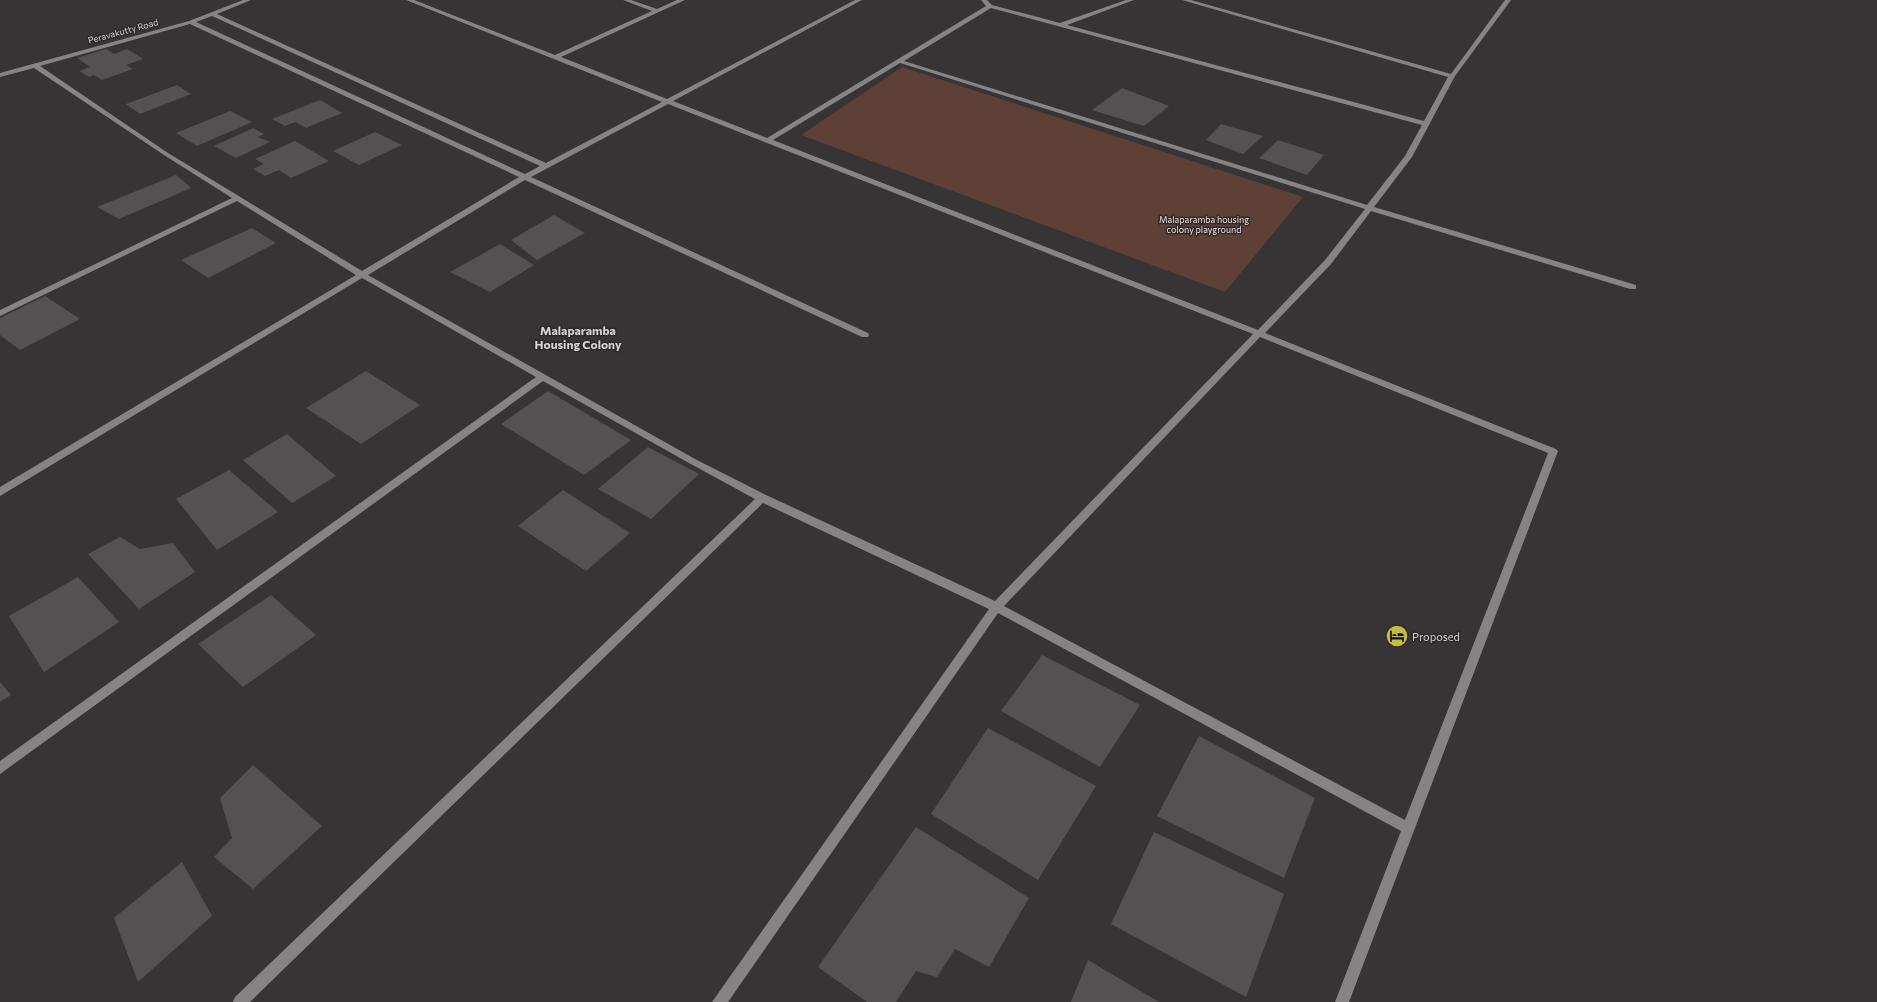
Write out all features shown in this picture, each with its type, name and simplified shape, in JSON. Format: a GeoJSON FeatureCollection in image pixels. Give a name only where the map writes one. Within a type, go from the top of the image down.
{"type":"FeatureCollection","features":[{"type":"Feature","properties":{"kind":"street"},"geometry":{"type":"LineString","coordinates":[[224,0],[231,7]]}},
{"type":"Feature","properties":{"kind":"street","name":"Peravakutty Road"},"geometry":{"type":"LineString","coordinates":[[0,75],[191,22],[248,0]]}},
{"type":"Feature","properties":{"kind":"street"},"geometry":{"type":"LineString","coordinates":[[409,0],[768,140],[1553,451],[1342,1002]]}},
{"type":"Feature","properties":{"kind":"street"},"geometry":{"type":"LineString","coordinates":[[626,0],[656,11]]}},
{"type":"Feature","properties":{"kind":"street"},"geometry":{"type":"LineString","coordinates":[[556,58],[682,0]]}},
{"type":"Feature","properties":{"kind":"street"},"geometry":{"type":"LineString","coordinates":[[0,492],[525,177],[859,0]]}},
{"type":"Feature","properties":{"kind":"street"},"geometry":{"type":"LineString","coordinates":[[984,0],[990,6],[1061,26],[1426,124]]}},
{"type":"Feature","properties":{"kind":"street"},"geometry":{"type":"LineString","coordinates":[[1061,26],[1131,0]]}},
{"type":"Feature","properties":{"kind":"street"},"geometry":{"type":"LineString","coordinates":[[1185,0],[1452,76]]}},
{"type":"Feature","properties":{"kind":"street"},"geometry":{"type":"LineString","coordinates":[[719,1002],[996,607],[1328,262],[1408,157],[1452,76],[1508,0]]}},
{"type":"Feature","properties":{"kind":"street"},"geometry":{"type":"LineString","coordinates":[[768,140],[990,6]]}},
{"type":"Feature","properties":{"kind":"street"},"geometry":{"type":"LineString","coordinates":[[212,14],[546,166]]}},
{"type":"Feature","properties":{"kind":"street"},"geometry":{"type":"LineString","coordinates":[[191,22],[865,335]]}},
{"type":"Feature","properties":{"kind":"street"},"geometry":{"type":"LineString","coordinates":[[899,61],[1369,208],[1633,287]]}},
{"type":"Feature","properties":{"kind":"street"},"geometry":{"type":"LineString","coordinates":[[34,65],[166,154],[362,275],[542,377],[762,498],[996,607],[1409,829]]}},
{"type":"Feature","properties":{"kind":"street"},"geometry":{"type":"LineString","coordinates":[[0,314],[238,198]]}},
{"type":"Feature","properties":{"kind":"street"},"geometry":{"type":"LineString","coordinates":[[0,768],[542,377]]}},
{"type":"Feature","properties":{"kind":"street"},"geometry":{"type":"LineString","coordinates":[[240,1002],[762,498]]}},
{"type":"Feature","properties":{"kind":"green space","name":"Malaparamba housing colony playground"},"geometry":{"type":"Polygon","coordinates":[[[902,67],[1303,197],[1225,292],[801,135],[902,67]]]}},
{"type":"Feature","properties":{"kind":"building"},"geometry":{"type":"Polygon","coordinates":[[[106,49],[114,54],[127,49],[143,59],[126,65],[133,69],[102,80],[94,75],[89,77],[79,71],[90,67],[77,58],[106,49]]]}},
{"type":"Feature","properties":{"kind":"building"},"geometry":{"type":"Polygon","coordinates":[[[177,85],[191,94],[140,114],[126,104],[177,85]]]}},
{"type":"Feature","properties":{"kind":"building"},"geometry":{"type":"Polygon","coordinates":[[[1122,88],[1169,106],[1144,126],[1092,110],[1122,88]]]}},
{"type":"Feature","properties":{"kind":"building"},"geometry":{"type":"Polygon","coordinates":[[[320,100],[342,113],[306,128],[296,122],[285,126],[272,119],[320,100]]]}},
{"type":"Feature","properties":{"kind":"building"},"geometry":{"type":"Polygon","coordinates":[[[230,111],[252,122],[197,146],[176,133],[230,111]]]}},
{"type":"Feature","properties":{"kind":"building"},"geometry":{"type":"Polygon","coordinates":[[[1221,124],[1263,136],[1243,154],[1206,140],[1221,124]]]}},
{"type":"Feature","properties":{"kind":"building"},"geometry":{"type":"Polygon","coordinates":[[[253,128],[264,134],[258,137],[270,142],[236,158],[214,146],[253,128]]]}},
{"type":"Feature","properties":{"kind":"building"},"geometry":{"type":"Polygon","coordinates":[[[375,132],[402,145],[359,165],[333,151],[375,132]]]}},
{"type":"Feature","properties":{"kind":"building"},"geometry":{"type":"Polygon","coordinates":[[[1278,140],[1324,155],[1307,175],[1259,158],[1278,140]]]}},
{"type":"Feature","properties":{"kind":"building"},"geometry":{"type":"Polygon","coordinates":[[[295,141],[329,161],[291,178],[279,170],[265,176],[253,169],[264,164],[255,159],[295,141]]]}},
{"type":"Feature","properties":{"kind":"building"},"geometry":{"type":"Polygon","coordinates":[[[176,175],[191,188],[119,219],[97,207],[176,175]]]}},
{"type":"Feature","properties":{"kind":"building"},"geometry":{"type":"Polygon","coordinates":[[[554,215],[585,233],[537,260],[511,240],[554,215]]]}},
{"type":"Feature","properties":{"kind":"building"},"geometry":{"type":"Polygon","coordinates":[[[252,228],[276,243],[208,278],[181,260],[252,228]]]}},
{"type":"Feature","properties":{"kind":"building"},"geometry":{"type":"Polygon","coordinates":[[[500,244],[534,265],[490,292],[450,272],[500,244]]]}},
{"type":"Feature","properties":{"kind":"building"},"geometry":{"type":"Polygon","coordinates":[[[45,296],[80,319],[20,350],[0,335],[0,318],[45,296]]]}},
{"type":"Feature","properties":{"kind":"building"},"geometry":{"type":"Polygon","coordinates":[[[366,371],[420,405],[361,444],[306,408],[366,371]]]}},
{"type":"Feature","properties":{"kind":"building"},"geometry":{"type":"Polygon","coordinates":[[[548,391],[631,440],[584,475],[501,424],[548,391]]]}},
{"type":"Feature","properties":{"kind":"building"},"geometry":{"type":"Polygon","coordinates":[[[287,434],[336,476],[292,503],[243,460],[287,434]]]}},
{"type":"Feature","properties":{"kind":"building"},"geometry":{"type":"Polygon","coordinates":[[[648,447],[699,474],[651,519],[598,489],[648,447]]]}},
{"type":"Feature","properties":{"kind":"building"},"geometry":{"type":"Polygon","coordinates":[[[229,470],[278,512],[217,550],[176,499],[229,470]]]}},
{"type":"Feature","properties":{"kind":"building"},"geometry":{"type":"Polygon","coordinates":[[[563,490],[630,533],[586,571],[518,526],[563,490]]]}},
{"type":"Feature","properties":{"kind":"building"},"geometry":{"type":"Polygon","coordinates":[[[120,537],[140,549],[173,543],[195,572],[139,609],[88,554],[120,537]]]}},
{"type":"Feature","properties":{"kind":"building"},"geometry":{"type":"Polygon","coordinates":[[[78,577],[119,622],[44,672],[9,616],[78,577]]]}},
{"type":"Feature","properties":{"kind":"building"},"geometry":{"type":"Polygon","coordinates":[[[271,595],[316,635],[243,687],[198,644],[271,595]]]}},
{"type":"Feature","properties":{"kind":"building"},"geometry":{"type":"Polygon","coordinates":[[[1042,655],[1140,705],[1100,767],[1001,711],[1042,655]]]}},
{"type":"Feature","properties":{"kind":"building"},"geometry":{"type":"Polygon","coordinates":[[[0,682],[11,695],[0,702],[0,682]]]}},
{"type":"Feature","properties":{"kind":"building"},"geometry":{"type":"Polygon","coordinates":[[[988,728],[1096,786],[1038,880],[931,814],[988,728]]]}},
{"type":"Feature","properties":{"kind":"building"},"geometry":{"type":"Polygon","coordinates":[[[1199,736],[1315,798],[1284,878],[1157,816],[1199,736]]]}},
{"type":"Feature","properties":{"kind":"building"},"geometry":{"type":"Polygon","coordinates":[[[253,765],[322,826],[253,889],[214,857],[232,838],[220,798],[253,765]]]}},
{"type":"Feature","properties":{"kind":"building"},"geometry":{"type":"Polygon","coordinates":[[[916,827],[1029,898],[989,967],[955,949],[937,977],[916,971],[896,1002],[867,1002],[818,967],[916,827]]]}},
{"type":"Feature","properties":{"kind":"building"},"geometry":{"type":"Polygon","coordinates":[[[1154,832],[1284,894],[1246,997],[1111,924],[1154,832]]]}},
{"type":"Feature","properties":{"kind":"building"},"geometry":{"type":"Polygon","coordinates":[[[182,862],[212,916],[138,982],[114,918],[182,862]]]}},
{"type":"Feature","properties":{"kind":"building"},"geometry":{"type":"Polygon","coordinates":[[[1088,960],[1159,1002],[1071,1002],[1088,960]]]}},
{"type":"Feature","properties":{"kind":"place","name":"Proposed"},"geometry":{"type":"Point","coordinates":[1397,636]}},
{"type":"Feature","properties":{"kind":"district","name":"Malaparamba Housing Colony"},"geometry":{"type":"Point","coordinates":[578,337]}}]}
